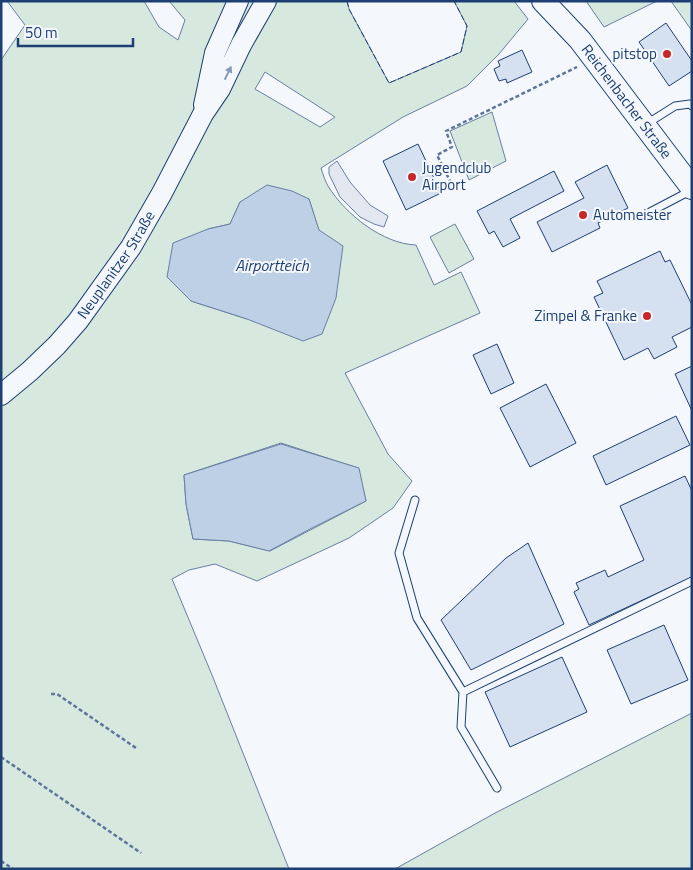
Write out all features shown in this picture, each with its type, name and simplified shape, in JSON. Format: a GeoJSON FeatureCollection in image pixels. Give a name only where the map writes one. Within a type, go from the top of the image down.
{"type":"FeatureCollection","features":[{"type":"Feature","properties":{"kind":"main road","name":"Neuplanitzer Straße"},"geometry":{"type":"LineString","coordinates":[[202,114],[216,52],[238,1]]}},
{"type":"Feature","properties":{"kind":"main road","name":"Neuplanitzer Straße"},"geometry":{"type":"LineString","coordinates":[[1,395],[57,345],[78,321],[131,247],[162,193],[202,114],[220,90],[241,45],[266,1]]}},
{"type":"Feature","properties":{"kind":"main road","name":"Reichenbacher Straße"},"geometry":{"type":"LineString","coordinates":[[543,1],[580,40],[692,189]]}},
{"type":"Feature","properties":{"kind":"main road","name":"Reichenbacher Straße"},"geometry":{"type":"LineString","coordinates":[[559,1],[580,40]]}},
{"type":"Feature","properties":{"kind":"lane"},"geometry":{"type":"LineString","coordinates":[[645,124],[675,106],[690,104],[692,106]]}},
{"type":"Feature","properties":{"kind":"lane"},"geometry":{"type":"LineString","coordinates":[[648,213],[692,189]]}},
{"type":"Feature","properties":{"kind":"lane"},"geometry":{"type":"LineString","coordinates":[[415,500],[399,553],[417,618],[463,692],[461,727],[497,788]]}},
{"type":"Feature","properties":{"kind":"lane"},"geometry":{"type":"LineString","coordinates":[[463,692],[692,581]]}},
{"type":"Feature","properties":{"kind":"path"},"geometry":{"type":"LineString","coordinates":[[454,189],[437,155],[452,147],[446,131],[594,59]]}},
{"type":"Feature","properties":{"kind":"path"},"geometry":{"type":"LineString","coordinates":[[50,694],[57,694],[136,748]]}},
{"type":"Feature","properties":{"kind":"path"},"geometry":{"type":"LineString","coordinates":[[1,757],[141,853]]}},
{"type":"Feature","properties":{"kind":"path"},"geometry":{"type":"LineString","coordinates":[[1,861],[13,869]]}},
{"type":"Feature","properties":{"kind":"shaded area"},"geometry":{"type":"Polygon","coordinates":[[[7,1],[144,1],[159,27],[178,40],[185,20],[169,1],[347,1],[349,9],[389,83],[461,52],[467,26],[454,1],[514,1],[528,19],[499,54],[467,86],[403,117],[321,168],[325,180],[335,197],[366,226],[391,239],[416,245],[434,285],[461,272],[480,313],[345,373],[388,454],[412,481],[393,508],[349,538],[257,581],[215,564],[189,570],[172,579],[289,869],[1,869],[1,60],[25,25],[7,1]],[[265,72],[255,89],[320,127],[335,117],[265,72]],[[309,199],[240,202],[230,224],[208,229],[191,301],[247,319],[319,231],[309,199]],[[281,443],[184,475],[186,504],[193,539],[229,541],[270,551],[366,501],[358,468],[281,443]]]}},
{"type":"Feature","properties":{"kind":"shaded area"},"geometry":{"type":"Polygon","coordinates":[[[586,1],[657,1],[604,27],[586,1]]]}},
{"type":"Feature","properties":{"kind":"shaded area"},"geometry":{"type":"Polygon","coordinates":[[[671,1],[692,1],[692,31],[671,1]]]}},
{"type":"Feature","properties":{"kind":"shaded area"},"geometry":{"type":"Polygon","coordinates":[[[492,112],[506,161],[469,180],[450,131],[492,112]]]}},
{"type":"Feature","properties":{"kind":"shaded area"},"geometry":{"type":"Polygon","coordinates":[[[337,161],[350,182],[370,205],[388,216],[384,227],[360,217],[340,197],[329,174],[329,167],[337,161]]]}},
{"type":"Feature","properties":{"kind":"shaded area"},"geometry":{"type":"Polygon","coordinates":[[[455,224],[474,259],[449,273],[430,237],[455,224]]]}},
{"type":"Feature","properties":{"kind":"shaded area"},"geometry":{"type":"Polygon","coordinates":[[[692,713],[692,869],[395,869],[497,812],[692,713]]]}},
{"type":"Feature","properties":{"kind":"water","name":"Airportteich"},"geometry":{"type":"Polygon","coordinates":[[[267,185],[292,191],[309,199],[319,230],[343,246],[336,298],[322,334],[303,341],[247,319],[191,301],[167,277],[173,243],[208,229],[230,224],[240,202],[267,185]]]}},
{"type":"Feature","properties":{"kind":"water"},"geometry":{"type":"Polygon","coordinates":[[[281,444],[359,468],[366,501],[269,551],[229,541],[193,539],[186,504],[184,475],[281,444]]]}},
{"type":"Feature","properties":{"kind":"building"},"geometry":{"type":"Polygon","coordinates":[[[666,23],[692,61],[692,71],[669,86],[639,42],[666,23]]]}},
{"type":"Feature","properties":{"kind":"building"},"geometry":{"type":"Polygon","coordinates":[[[522,50],[532,72],[507,83],[506,79],[499,81],[494,69],[500,66],[498,61],[522,50]]]}},
{"type":"Feature","properties":{"kind":"building","name":"Jugendclub Airport"},"geometry":{"type":"Polygon","coordinates":[[[418,144],[441,193],[406,210],[383,161],[418,144]]]}},
{"type":"Feature","properties":{"kind":"building","name":"Automeister"},"geometry":{"type":"Polygon","coordinates":[[[607,165],[628,208],[598,223],[600,228],[552,252],[537,222],[584,198],[575,182],[607,165]]]}},
{"type":"Feature","properties":{"kind":"building"},"geometry":{"type":"Polygon","coordinates":[[[554,171],[564,191],[510,219],[520,238],[503,247],[494,231],[489,234],[477,211],[554,171]]]}},
{"type":"Feature","properties":{"kind":"building","name":"Zimpel & Franke"},"geometry":{"type":"Polygon","coordinates":[[[660,251],[665,262],[670,260],[692,305],[692,327],[672,337],[677,347],[654,359],[648,348],[624,360],[594,297],[603,293],[597,281],[660,251]]]}},
{"type":"Feature","properties":{"kind":"building"},"geometry":{"type":"Polygon","coordinates":[[[497,344],[514,383],[491,394],[473,355],[497,344]]]}},
{"type":"Feature","properties":{"kind":"building"},"geometry":{"type":"Polygon","coordinates":[[[692,366],[692,411],[675,374],[692,366]]]}},
{"type":"Feature","properties":{"kind":"building"},"geometry":{"type":"Polygon","coordinates":[[[546,384],[576,443],[530,467],[500,408],[546,384]]]}},
{"type":"Feature","properties":{"kind":"building"},"geometry":{"type":"Polygon","coordinates":[[[676,416],[690,445],[606,485],[593,456],[676,416]]]}},
{"type":"Feature","properties":{"kind":"building"},"geometry":{"type":"Polygon","coordinates":[[[685,476],[692,491],[692,577],[589,625],[574,592],[579,589],[576,583],[605,570],[608,577],[644,560],[620,506],[685,476]]]}},
{"type":"Feature","properties":{"kind":"building"},"geometry":{"type":"Polygon","coordinates":[[[528,543],[564,624],[471,670],[441,620],[506,558],[528,543]]]}},
{"type":"Feature","properties":{"kind":"building"},"geometry":{"type":"Polygon","coordinates":[[[664,625],[688,680],[631,704],[607,650],[664,625]]]}},
{"type":"Feature","properties":{"kind":"building"},"geometry":{"type":"Polygon","coordinates":[[[562,657],[587,712],[510,747],[485,692],[562,657]]]}},
{"type":"Feature","properties":{"kind":"fence"},"geometry":{"type":"LineString","coordinates":[[347,1],[349,9],[389,83],[461,52],[467,26],[454,1]]}},
{"type":"Feature","properties":{"kind":"place","name":"pitstop"},"geometry":{"type":"Point","coordinates":[667,54]}},
{"type":"Feature","properties":{"kind":"place","name":"Jugendclub Airport"},"geometry":{"type":"Point","coordinates":[412,177]}},
{"type":"Feature","properties":{"kind":"place","name":"Automeister"},"geometry":{"type":"Point","coordinates":[583,215]}},
{"type":"Feature","properties":{"kind":"place","name":"Zimpel & Franke"},"geometry":{"type":"Point","coordinates":[647,316]}}]}
